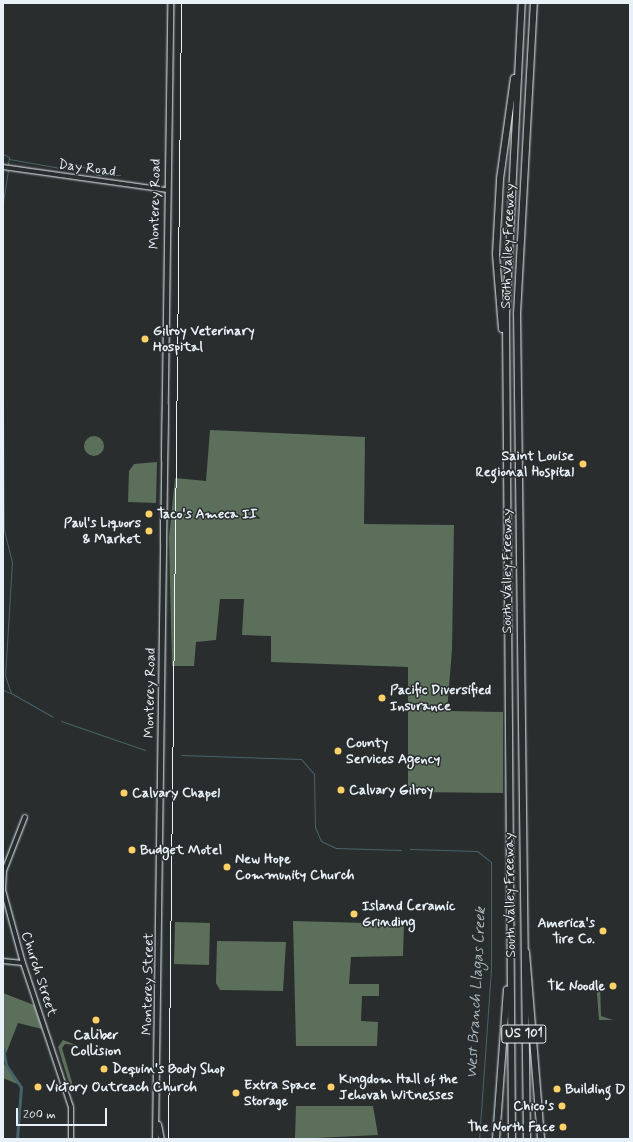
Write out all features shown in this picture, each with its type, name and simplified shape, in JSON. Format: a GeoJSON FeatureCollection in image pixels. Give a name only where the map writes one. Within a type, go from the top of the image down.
{"type":"FeatureCollection","features":[{"type":"Feature","properties":{"kind":"highway","name":"South Valley Freeway"},"geometry":{"type":"LineString","coordinates":[[512,1139],[506,393],[508,228],[522,3]]}},
{"type":"Feature","properties":{"kind":"highway","name":"South Valley Freeway"},"geometry":{"type":"LineString","coordinates":[[527,1139],[522,928],[517,314],[534,3]]}},
{"type":"Feature","properties":{"kind":"highway"},"geometry":{"type":"LineString","coordinates":[[506,393],[496,254],[500,179],[519,49]]}},
{"type":"Feature","properties":{"kind":"highway"},"geometry":{"type":"LineString","coordinates":[[522,928],[530,977],[541,1139]]}},
{"type":"Feature","properties":{"kind":"highway"},"geometry":{"type":"LineString","coordinates":[[496,1139],[510,974]]}},
{"type":"Feature","properties":{"kind":"main road","name":"Monterey Road"},"geometry":{"type":"LineString","coordinates":[[160,843],[170,3]]}},
{"type":"Feature","properties":{"kind":"main road","name":"Monterey Street"},"geometry":{"type":"LineString","coordinates":[[160,843],[158,1124],[160,1139]]}},
{"type":"Feature","properties":{"kind":"main road","name":"Monterey Street"},"geometry":{"type":"LineString","coordinates":[[155,1139],[158,1124]]}},
{"type":"Feature","properties":{"kind":"street","name":"Day Road"},"geometry":{"type":"LineString","coordinates":[[3,166],[167,190]]}},
{"type":"Feature","properties":{"kind":"street","name":"Church Street"},"geometry":{"type":"LineString","coordinates":[[25,817],[4,876],[5,899],[23,963],[71,1107],[71,1139]]}},
{"type":"Feature","properties":{"kind":"street"},"geometry":{"type":"LineString","coordinates":[[3,961],[23,963]]}},
{"type":"Feature","properties":{"kind":"green space"},"geometry":{"type":"Polygon","coordinates":[[[210,430],[365,437],[364,524],[454,525],[452,650],[447,711],[503,712],[503,793],[408,792],[408,667],[271,662],[271,636],[242,635],[244,599],[220,599],[216,640],[196,642],[194,666],[172,666],[169,538],[175,478],[206,481],[210,430]]]}},
{"type":"Feature","properties":{"kind":"green space"},"geometry":{"type":"Polygon","coordinates":[[[94,436],[101,439],[104,446],[101,453],[94,456],[87,453],[84,446],[87,439],[94,436]]]}},
{"type":"Feature","properties":{"kind":"green space"},"geometry":{"type":"Polygon","coordinates":[[[157,462],[156,503],[128,502],[129,471],[134,464],[157,462]]]}},
{"type":"Feature","properties":{"kind":"green space"},"geometry":{"type":"Polygon","coordinates":[[[293,921],[404,924],[403,956],[351,957],[349,984],[379,984],[379,996],[362,996],[361,1021],[378,1022],[377,1046],[296,1046],[293,921]]]}},
{"type":"Feature","properties":{"kind":"green space"},"geometry":{"type":"Polygon","coordinates":[[[175,922],[210,923],[209,965],[174,964],[175,922]]]}},
{"type":"Feature","properties":{"kind":"green space"},"geometry":{"type":"Polygon","coordinates":[[[217,941],[286,942],[283,991],[220,990],[216,983],[217,941]]]}},
{"type":"Feature","properties":{"kind":"green space"},"geometry":{"type":"Polygon","coordinates":[[[596,981],[600,981],[601,1016],[613,1020],[599,1020],[596,981]]]}},
{"type":"Feature","properties":{"kind":"green space"},"geometry":{"type":"Polygon","coordinates":[[[3,993],[34,1005],[42,1029],[18,1023],[3,1061],[3,993]]]}},
{"type":"Feature","properties":{"kind":"green space"},"geometry":{"type":"Polygon","coordinates":[[[63,1040],[76,1045],[65,1044],[62,1048],[72,1082],[71,1089],[58,1047],[63,1040]]]}},
{"type":"Feature","properties":{"kind":"green space"},"geometry":{"type":"Polygon","coordinates":[[[3,1063],[15,1076],[17,1084],[3,1078],[3,1063]]]}},
{"type":"Feature","properties":{"kind":"green space"},"geometry":{"type":"Polygon","coordinates":[[[296,1106],[373,1106],[378,1135],[295,1139],[296,1106]]]}},
{"type":"Feature","properties":{"kind":"waterway","name":"West Branch Llagas Creek"},"geometry":{"type":"LineString","coordinates":[[3,154],[9,157],[8,164]]}},
{"type":"Feature","properties":{"kind":"waterway"},"geometry":{"type":"LineString","coordinates":[[9,159],[60,168],[80,165],[97,175],[120,175]]}},
{"type":"Feature","properties":{"kind":"waterway","name":"West Branch Llagas Creek"},"geometry":{"type":"LineString","coordinates":[[3,202],[8,170]]}},
{"type":"Feature","properties":{"kind":"waterway","name":"West Branch Llagas Creek"},"geometry":{"type":"LineString","coordinates":[[3,397],[4,530],[12,562],[5,675],[11,693],[53,717]]}},
{"type":"Feature","properties":{"kind":"waterway"},"geometry":{"type":"LineString","coordinates":[[3,690],[10,693]]}},
{"type":"Feature","properties":{"kind":"waterway","name":"West Branch Llagas Creek"},"geometry":{"type":"LineString","coordinates":[[61,721],[145,750]]}},
{"type":"Feature","properties":{"kind":"waterway","name":"West Branch Llagas Creek"},"geometry":{"type":"LineString","coordinates":[[181,755],[301,759],[314,774],[315,827],[321,841],[336,848],[401,850]]}},
{"type":"Feature","properties":{"kind":"waterway","name":"West Branch Llagas Creek"},"geometry":{"type":"LineString","coordinates":[[410,849],[477,851],[491,862],[491,969],[479,1139]]}},
{"type":"Feature","properties":{"kind":"waterway"},"geometry":{"type":"LineString","coordinates":[[3,1048],[6,1065],[21,1087],[17,1139]]}},
{"type":"Feature","properties":{"kind":"railway"},"geometry":{"type":"LineString","coordinates":[[168,1139],[181,3]]}},
{"type":"Feature","properties":{"kind":"place","name":"Gilroy Veterinary Hospital"},"geometry":{"type":"Point","coordinates":[145,339]}},
{"type":"Feature","properties":{"kind":"place","name":"Saint Louise Regional Hospital"},"geometry":{"type":"Point","coordinates":[583,464]}},
{"type":"Feature","properties":{"kind":"place","name":"Taco's Ameca II"},"geometry":{"type":"Point","coordinates":[149,514]}},
{"type":"Feature","properties":{"kind":"place","name":"Paul's Liquors & Market"},"geometry":{"type":"Point","coordinates":[149,531]}},
{"type":"Feature","properties":{"kind":"place","name":"Pacific Diversified Insurance"},"geometry":{"type":"Point","coordinates":[382,698]}},
{"type":"Feature","properties":{"kind":"place","name":"County Services Agency"},"geometry":{"type":"Point","coordinates":[338,751]}},
{"type":"Feature","properties":{"kind":"place","name":"Calvary Gilroy"},"geometry":{"type":"Point","coordinates":[341,790]}},
{"type":"Feature","properties":{"kind":"place","name":"Calvary Chapel"},"geometry":{"type":"Point","coordinates":[124,793]}},
{"type":"Feature","properties":{"kind":"place","name":"Budget Motel"},"geometry":{"type":"Point","coordinates":[132,850]}},
{"type":"Feature","properties":{"kind":"place","name":"New Hope Community Church"},"geometry":{"type":"Point","coordinates":[227,867]}},
{"type":"Feature","properties":{"kind":"place","name":"Island Ceramic Grinding"},"geometry":{"type":"Point","coordinates":[354,914]}},
{"type":"Feature","properties":{"kind":"place","name":"America's Tire Co."},"geometry":{"type":"Point","coordinates":[603,931]}},
{"type":"Feature","properties":{"kind":"place","name":"TK Noodle"},"geometry":{"type":"Point","coordinates":[613,986]}},
{"type":"Feature","properties":{"kind":"place","name":"Caliber Collision"},"geometry":{"type":"Point","coordinates":[96,1020]}},
{"type":"Feature","properties":{"kind":"place","name":"Dequin's Body Shop"},"geometry":{"type":"Point","coordinates":[104,1069]}},
{"type":"Feature","properties":{"kind":"place","name":"Victory Outreach Church"},"geometry":{"type":"Point","coordinates":[38,1087]}},
{"type":"Feature","properties":{"kind":"place","name":"Kingdom Hall of the Jehovah Witnesses"},"geometry":{"type":"Point","coordinates":[331,1087]}},
{"type":"Feature","properties":{"kind":"place","name":"Building D"},"geometry":{"type":"Point","coordinates":[557,1089]}},
{"type":"Feature","properties":{"kind":"place","name":"Extra Space Storage"},"geometry":{"type":"Point","coordinates":[236,1093]}},
{"type":"Feature","properties":{"kind":"place","name":"Chico's"},"geometry":{"type":"Point","coordinates":[562,1106]}},
{"type":"Feature","properties":{"kind":"place","name":"The North Face"},"geometry":{"type":"Point","coordinates":[563,1127]}}]}
